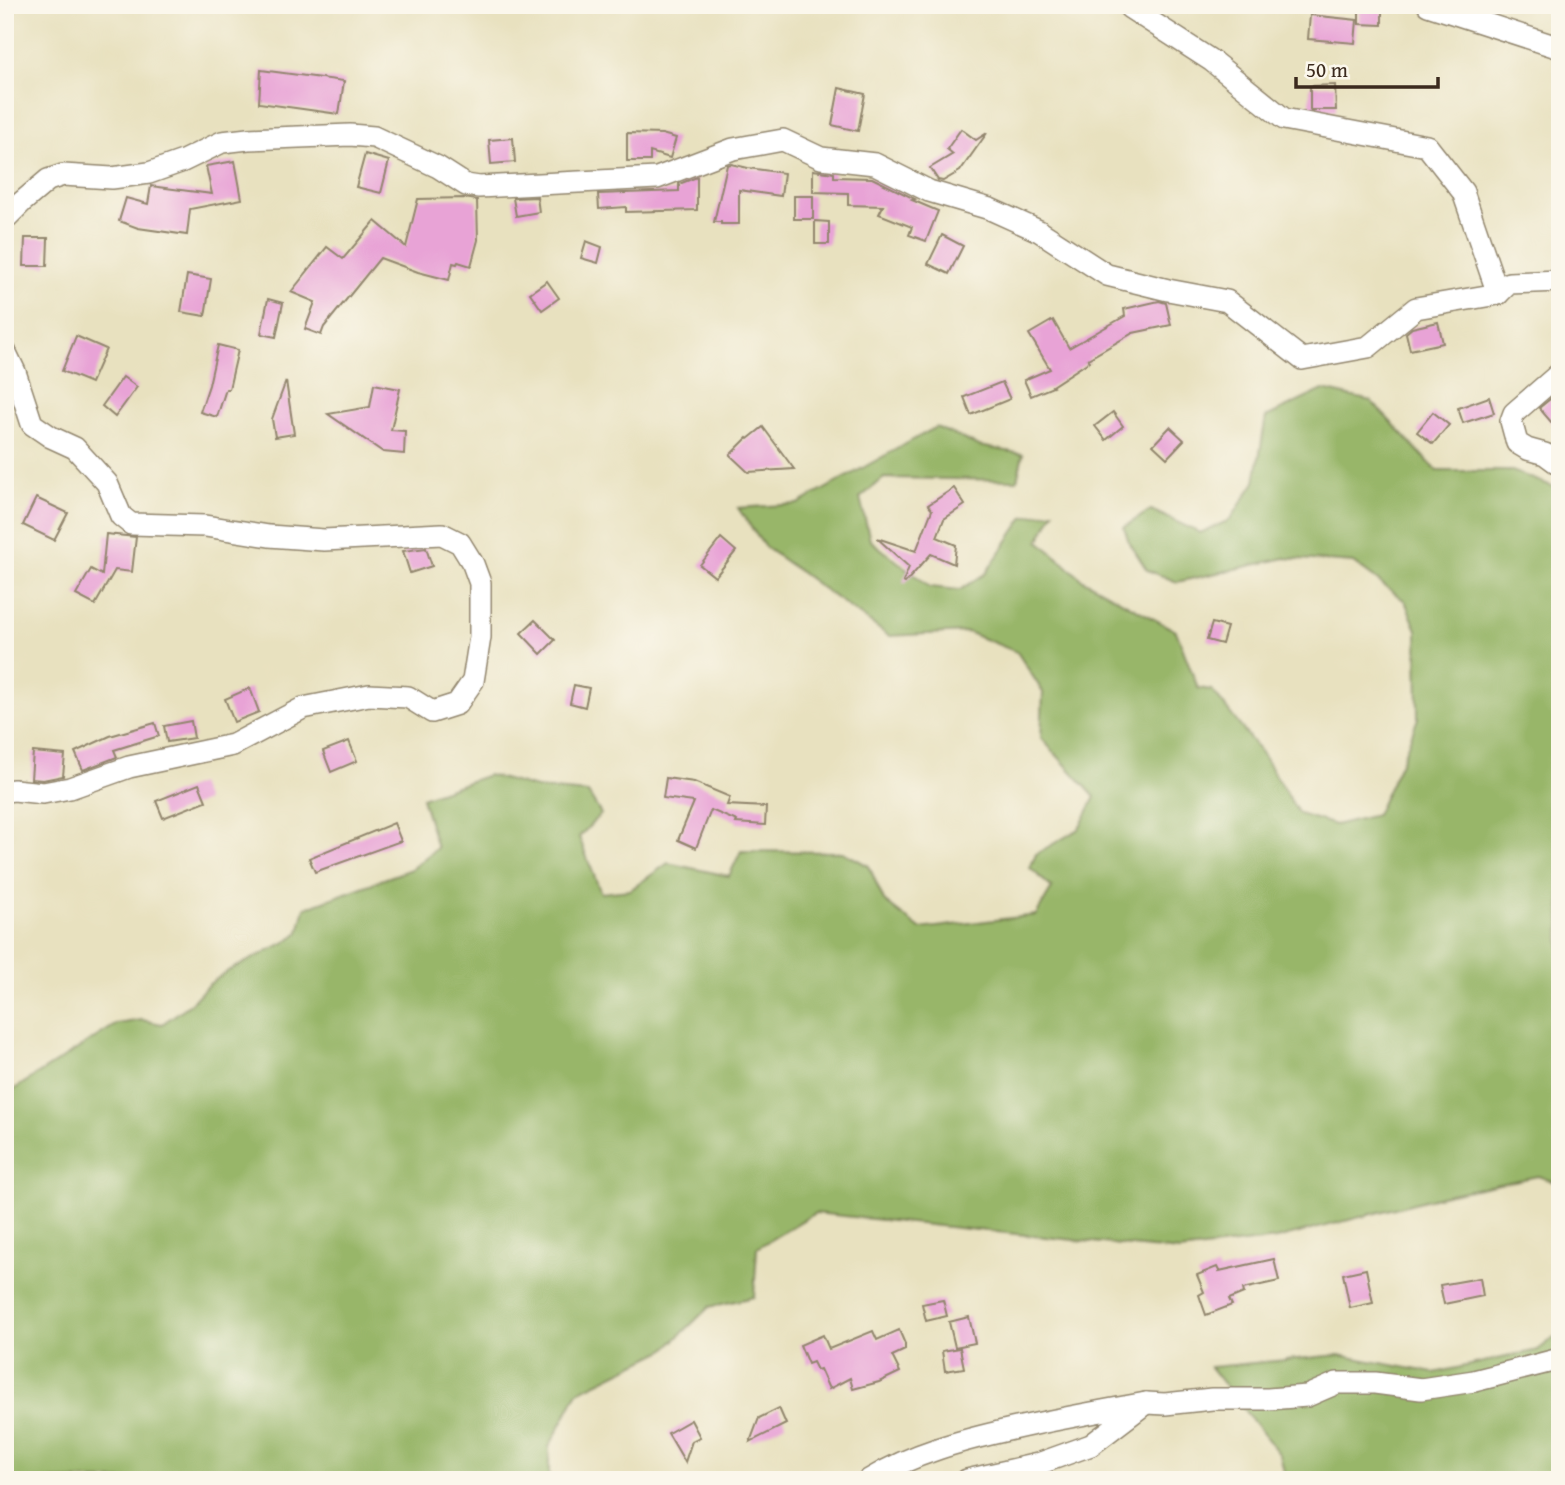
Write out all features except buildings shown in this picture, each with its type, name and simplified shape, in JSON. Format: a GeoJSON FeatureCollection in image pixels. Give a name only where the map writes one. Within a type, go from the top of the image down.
{"type":"FeatureCollection","features":[{"type":"Feature","properties":{"kind":"street"},"geometry":{"type":"LineString","coordinates":[[1130,5],[1130,8],[1212,61],[1284,119],[1427,146],[1463,192],[1498,294]]}},
{"type":"Feature","properties":{"kind":"street"},"geometry":{"type":"LineString","coordinates":[[1428,5],[1560,48]]}},
{"type":"Feature","properties":{"kind":"street"},"geometry":{"type":"LineString","coordinates":[[5,219],[48,180],[63,175],[112,178],[149,173],[183,161],[222,142],[248,139],[349,135],[374,137],[438,167],[466,185],[479,187],[657,178],[733,149],[783,140],[821,158],[875,164],[929,191],[990,209],[1039,231],[1107,275],[1227,301],[1302,359],[1368,347],[1416,308],[1498,294],[1509,283],[1560,281]]}},
{"type":"Feature","properties":{"kind":"street"},"geometry":{"type":"LineString","coordinates":[[5,351],[32,424],[75,448],[107,483],[121,516],[131,524],[205,526],[269,536],[324,540],[442,534],[460,543],[473,564],[480,583],[480,638],[473,681],[457,704],[432,712],[408,697],[369,695],[303,708],[233,745],[129,767],[70,788],[43,793],[5,791]]}},
{"type":"Feature","properties":{"kind":"street"},"geometry":{"type":"LineString","coordinates":[[1560,373],[1514,413],[1511,421],[1517,443],[1545,454],[1560,465]]}},
{"type":"Feature","properties":{"kind":"street"},"geometry":{"type":"LineString","coordinates":[[869,1480],[956,1442],[1069,1416],[1146,1403],[1307,1396],[1337,1383],[1375,1383],[1421,1389],[1474,1381],[1560,1359]]}},
{"type":"Feature","properties":{"kind":"street"},"geometry":{"type":"LineString","coordinates":[[967,1480],[1038,1464],[1091,1445],[1146,1403]]}},
{"type":"Feature","properties":{"kind":"green space"},"geometry":{"type":"Polygon","coordinates":[[[1323,390],[1371,401],[1437,471],[1512,471],[1560,489],[1560,1184],[1538,1176],[1441,1196],[1276,1239],[1179,1251],[815,1213],[757,1248],[754,1297],[709,1307],[666,1349],[578,1392],[549,1447],[549,1480],[5,1480],[5,1095],[117,1024],[142,1020],[162,1024],[228,971],[286,942],[299,932],[305,908],[411,869],[437,848],[422,798],[488,775],[540,789],[588,793],[601,814],[579,837],[601,893],[630,890],[668,863],[729,876],[741,851],[843,852],[869,866],[884,901],[920,929],[1036,915],[1052,888],[1030,868],[1036,854],[1079,829],[1095,797],[1041,738],[1043,692],[1017,652],[967,632],[889,636],[764,546],[738,508],[798,504],[936,427],[979,446],[1023,454],[1017,480],[884,478],[860,498],[870,540],[930,587],[960,590],[986,573],[1024,517],[1054,512],[1039,541],[1083,580],[1176,631],[1198,688],[1212,690],[1262,754],[1299,814],[1335,825],[1376,815],[1418,718],[1417,630],[1405,601],[1354,563],[1285,558],[1177,582],[1147,570],[1129,542],[1124,527],[1151,510],[1200,533],[1230,520],[1255,482],[1266,417],[1323,390]]]}},
{"type":"Feature","properties":{"kind":"green space"},"geometry":{"type":"Polygon","coordinates":[[[1560,1333],[1560,1480],[1286,1480],[1280,1455],[1210,1367],[1339,1355],[1434,1373],[1538,1350],[1560,1333]]]}}]}
